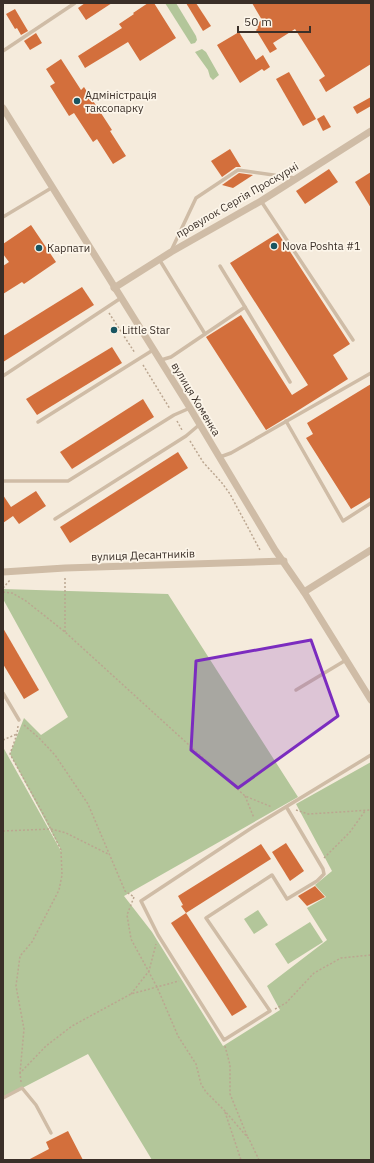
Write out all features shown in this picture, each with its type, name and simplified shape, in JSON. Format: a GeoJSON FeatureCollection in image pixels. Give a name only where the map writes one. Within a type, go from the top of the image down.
{"type":"FeatureCollection","features":[{"type":"Feature","properties":{"kind":"street","name":"вулиця Хоменка"},"geometry":{"type":"LineString","coordinates":[[3,108],[190,408],[275,550],[304,592],[371,700]]}},
{"type":"Feature","properties":{"kind":"street","name":"провулок Сергія Проскурні"},"geometry":{"type":"LineString","coordinates":[[114,288],[159,259],[261,201],[371,131]]}},
{"type":"Feature","properties":{"kind":"street"},"geometry":{"type":"LineString","coordinates":[[304,592],[371,550]]}},
{"type":"Feature","properties":{"kind":"street","name":"вулиця Десантників"},"geometry":{"type":"LineString","coordinates":[[3,572],[65,568],[284,561]]}},
{"type":"Feature","properties":{"kind":"lane"},"geometry":{"type":"LineString","coordinates":[[3,51],[75,3]]}},
{"type":"Feature","properties":{"kind":"lane"},"geometry":{"type":"LineString","coordinates":[[171,252],[196,198],[238,170],[297,178]]}},
{"type":"Feature","properties":{"kind":"lane"},"geometry":{"type":"LineString","coordinates":[[3,217],[53,187]]}},
{"type":"Feature","properties":{"kind":"lane"},"geometry":{"type":"LineString","coordinates":[[261,201],[353,340]]}},
{"type":"Feature","properties":{"kind":"lane"},"geometry":{"type":"LineString","coordinates":[[159,259],[205,334]]}},
{"type":"Feature","properties":{"kind":"lane"},"geometry":{"type":"LineString","coordinates":[[220,266],[290,382]]}},
{"type":"Feature","properties":{"kind":"lane"},"geometry":{"type":"LineString","coordinates":[[3,376],[121,298]]}},
{"type":"Feature","properties":{"kind":"lane"},"geometry":{"type":"LineString","coordinates":[[160,360],[171,357],[245,307]]}},
{"type":"Feature","properties":{"kind":"lane"},"geometry":{"type":"LineString","coordinates":[[38,422],[153,350]]}},
{"type":"Feature","properties":{"kind":"lane"},"geometry":{"type":"LineString","coordinates":[[219,457],[231,453],[371,373]]}},
{"type":"Feature","properties":{"kind":"lane"},"geometry":{"type":"LineString","coordinates":[[3,481],[68,481],[174,415],[190,408]]}},
{"type":"Feature","properties":{"kind":"lane"},"geometry":{"type":"LineString","coordinates":[[286,421],[343,521],[371,503]]}},
{"type":"Feature","properties":{"kind":"lane"},"geometry":{"type":"LineString","coordinates":[[55,519],[186,436],[200,425]]}},
{"type":"Feature","properties":{"kind":"lane"},"geometry":{"type":"LineString","coordinates":[[296,690],[347,660]]}},
{"type":"Feature","properties":{"kind":"lane"},"geometry":{"type":"LineString","coordinates":[[3,693],[19,720]]}},
{"type":"Feature","properties":{"kind":"lane"},"geometry":{"type":"LineString","coordinates":[[287,808],[323,869],[324,874],[321,878],[287,899],[272,875],[206,918],[270,1011],[224,1040],[158,935],[141,900],[253,827],[287,808],[371,755]]}},
{"type":"Feature","properties":{"kind":"lane"},"geometry":{"type":"LineString","coordinates":[[3,1098],[22,1088],[36,1105],[51,1133]]}},
{"type":"Feature","properties":{"kind":"path"},"geometry":{"type":"LineString","coordinates":[[65,568],[65,632]]}},
{"type":"Feature","properties":{"kind":"path"},"geometry":{"type":"LineString","coordinates":[[3,592],[12,593],[26,602],[65,632],[245,796],[274,808],[287,808],[308,814],[365,812],[371,810]]}},
{"type":"Feature","properties":{"kind":"path"},"geometry":{"type":"LineString","coordinates":[[19,720],[17,734],[10,754],[61,850],[62,875],[59,890],[32,942],[20,956],[16,986],[24,1029],[20,1072],[22,1088]]}},
{"type":"Feature","properties":{"kind":"path"},"geometry":{"type":"LineString","coordinates":[[19,720],[55,755],[88,804],[124,891],[134,897],[127,915],[131,939],[157,987],[178,1036],[196,1064],[201,1084],[206,1092],[249,1139]]}},
{"type":"Feature","properties":{"kind":"path"},"geometry":{"type":"LineString","coordinates":[[3,740],[17,734]]}},
{"type":"Feature","properties":{"kind":"path"},"geometry":{"type":"LineString","coordinates":[[245,796],[254,818],[253,827]]}},
{"type":"Feature","properties":{"kind":"path"},"geometry":{"type":"LineString","coordinates":[[319,863],[350,832],[365,812]]}},
{"type":"Feature","properties":{"kind":"path"},"geometry":{"type":"LineString","coordinates":[[3,831],[51,830],[66,834],[108,854]]}},
{"type":"Feature","properties":{"kind":"path"},"geometry":{"type":"LineString","coordinates":[[132,994],[149,971],[158,935]]}},
{"type":"Feature","properties":{"kind":"path"},"geometry":{"type":"LineString","coordinates":[[270,1011],[286,1003],[314,973],[341,958],[371,956]]}},
{"type":"Feature","properties":{"kind":"path"},"geometry":{"type":"LineString","coordinates":[[20,1072],[46,1046],[72,1026],[132,994],[186,979]]}},
{"type":"Feature","properties":{"kind":"path"},"geometry":{"type":"LineString","coordinates":[[224,1040],[230,1065],[230,1094],[259,1160]]}},
{"type":"Feature","properties":{"kind":"path"},"geometry":{"type":"LineString","coordinates":[[224,1110],[242,1160]]}},
{"type":"Feature","properties":{"kind":"highlighted area"},"geometry":{"type":"Polygon","coordinates":[[[311,640],[338,716],[238,788],[191,750],[196,661],[311,640]]]}},
{"type":"Feature","properties":{"kind":"green space"},"geometry":{"type":"Polygon","coordinates":[[[165,3],[176,3],[196,36],[197,40],[195,43],[191,44],[165,3]]]}},
{"type":"Feature","properties":{"kind":"green space"},"geometry":{"type":"Polygon","coordinates":[[[202,49],[206,52],[219,75],[213,80],[210,77],[208,70],[195,52],[202,49]]]}},
{"type":"Feature","properties":{"kind":"green space"},"geometry":{"type":"Polygon","coordinates":[[[3,589],[168,594],[298,797],[124,896],[152,932],[223,1046],[280,1010],[267,986],[327,940],[307,908],[326,897],[315,885],[332,871],[296,804],[371,762],[371,1160],[152,1160],[88,1054],[3,1098],[3,747],[61,851],[10,754],[24,718],[41,735],[68,717],[3,599],[3,589]]]}},
{"type":"Feature","properties":{"kind":"green space"},"geometry":{"type":"Polygon","coordinates":[[[258,910],[268,925],[254,934],[244,919],[258,910]]]}},
{"type":"Feature","properties":{"kind":"green space"},"geometry":{"type":"Polygon","coordinates":[[[310,922],[323,942],[288,964],[275,944],[310,922]]]}},
{"type":"Feature","properties":{"kind":"building"},"geometry":{"type":"Polygon","coordinates":[[[85,3],[112,3],[86,20],[78,8],[85,3]]]}},
{"type":"Feature","properties":{"kind":"building"},"geometry":{"type":"Polygon","coordinates":[[[148,3],[154,3],[176,38],[140,61],[128,42],[85,68],[78,56],[122,28],[119,24],[148,3]]]}},
{"type":"Feature","properties":{"kind":"building"},"geometry":{"type":"Polygon","coordinates":[[[186,3],[196,3],[211,26],[203,31],[186,3]]]}},
{"type":"Feature","properties":{"kind":"building"},"geometry":{"type":"Polygon","coordinates":[[[252,3],[371,3],[371,64],[326,92],[319,80],[325,76],[295,29],[273,43],[277,49],[270,53],[256,30],[258,28],[256,24],[262,20],[252,3]]]}},
{"type":"Feature","properties":{"kind":"building"},"geometry":{"type":"Polygon","coordinates":[[[15,9],[28,31],[21,35],[17,28],[15,29],[6,14],[15,9]]]}},
{"type":"Feature","properties":{"kind":"building"},"geometry":{"type":"Polygon","coordinates":[[[239,32],[256,60],[263,55],[270,67],[264,71],[262,69],[240,83],[217,45],[239,32]]]}},
{"type":"Feature","properties":{"kind":"building"},"geometry":{"type":"Polygon","coordinates":[[[36,33],[42,43],[30,50],[24,41],[36,33]]]}},
{"type":"Feature","properties":{"kind":"building","name":"Адміністрація таксопарку"},"geometry":{"type":"Polygon","coordinates":[[[61,59],[81,90],[84,87],[112,130],[110,131],[126,156],[113,164],[97,139],[93,142],[74,113],[69,116],[50,86],[55,83],[46,69],[61,59]]]}},
{"type":"Feature","properties":{"kind":"building"},"geometry":{"type":"Polygon","coordinates":[[[289,72],[316,119],[303,126],[276,79],[289,72]]]}},
{"type":"Feature","properties":{"kind":"building"},"geometry":{"type":"Polygon","coordinates":[[[371,97],[371,106],[357,114],[353,107],[371,97]]]}},
{"type":"Feature","properties":{"kind":"building"},"geometry":{"type":"Polygon","coordinates":[[[324,115],[331,127],[323,131],[317,119],[324,115]]]}},
{"type":"Feature","properties":{"kind":"building"},"geometry":{"type":"Polygon","coordinates":[[[230,149],[241,167],[236,167],[222,177],[211,161],[230,149]]]}},
{"type":"Feature","properties":{"kind":"building"},"geometry":{"type":"Polygon","coordinates":[[[329,169],[338,182],[305,204],[296,191],[329,169]]]}},
{"type":"Feature","properties":{"kind":"building"},"geometry":{"type":"Polygon","coordinates":[[[371,172],[371,208],[355,182],[371,172]]]}},
{"type":"Feature","properties":{"kind":"building"},"geometry":{"type":"Polygon","coordinates":[[[239,173],[253,175],[233,188],[222,185],[239,173]]]}},
{"type":"Feature","properties":{"kind":"building"},"geometry":{"type":"Polygon","coordinates":[[[31,225],[56,262],[24,284],[22,282],[3,294],[3,266],[9,262],[3,254],[3,244],[31,225]]]}},
{"type":"Feature","properties":{"kind":"building"},"geometry":{"type":"Polygon","coordinates":[[[278,233],[350,344],[333,355],[348,379],[266,430],[206,337],[241,315],[292,395],[308,385],[230,263],[278,233]]]}},
{"type":"Feature","properties":{"kind":"building"},"geometry":{"type":"Polygon","coordinates":[[[82,287],[94,305],[3,362],[3,336],[82,287]]]}},
{"type":"Feature","properties":{"kind":"building"},"geometry":{"type":"Polygon","coordinates":[[[112,347],[122,363],[37,415],[26,399],[112,347]]]}},
{"type":"Feature","properties":{"kind":"building"},"geometry":{"type":"Polygon","coordinates":[[[371,384],[371,497],[351,509],[306,438],[313,434],[307,423],[371,384]]]}},
{"type":"Feature","properties":{"kind":"building"},"geometry":{"type":"Polygon","coordinates":[[[143,399],[154,417],[72,469],[60,452],[143,399]]]}},
{"type":"Feature","properties":{"kind":"building"},"geometry":{"type":"Polygon","coordinates":[[[178,452],[188,468],[70,543],[60,527],[178,452]]]}},
{"type":"Feature","properties":{"kind":"building"},"geometry":{"type":"Polygon","coordinates":[[[36,491],[46,506],[19,524],[13,516],[3,523],[3,495],[11,507],[36,491]]]}},
{"type":"Feature","properties":{"kind":"building"},"geometry":{"type":"Polygon","coordinates":[[[3,628],[39,690],[24,699],[3,664],[3,628]]]}},
{"type":"Feature","properties":{"kind":"building"},"geometry":{"type":"Polygon","coordinates":[[[286,843],[304,871],[290,881],[272,852],[286,843]]]}},
{"type":"Feature","properties":{"kind":"building"},"geometry":{"type":"Polygon","coordinates":[[[261,844],[271,859],[186,913],[181,906],[183,905],[178,896],[261,844]]]}},
{"type":"Feature","properties":{"kind":"building"},"geometry":{"type":"Polygon","coordinates":[[[315,886],[325,897],[307,906],[298,896],[315,886]]]}},
{"type":"Feature","properties":{"kind":"building"},"geometry":{"type":"Polygon","coordinates":[[[186,913],[247,1007],[232,1016],[171,923],[186,913]]]}},
{"type":"Feature","properties":{"kind":"building"},"geometry":{"type":"Polygon","coordinates":[[[68,1131],[83,1160],[28,1160],[49,1149],[46,1142],[68,1131]]]}},
{"type":"Feature","properties":{"kind":"place","name":"Адміністрація таксопарку"},"geometry":{"type":"Point","coordinates":[77,101]}},
{"type":"Feature","properties":{"kind":"place","name":"Nova Poshta #1"},"geometry":{"type":"Point","coordinates":[274,246]}},
{"type":"Feature","properties":{"kind":"place","name":"Карпати"},"geometry":{"type":"Point","coordinates":[39,248]}},
{"type":"Feature","properties":{"kind":"place","name":"Little Star"},"geometry":{"type":"Point","coordinates":[114,330]}}]}
